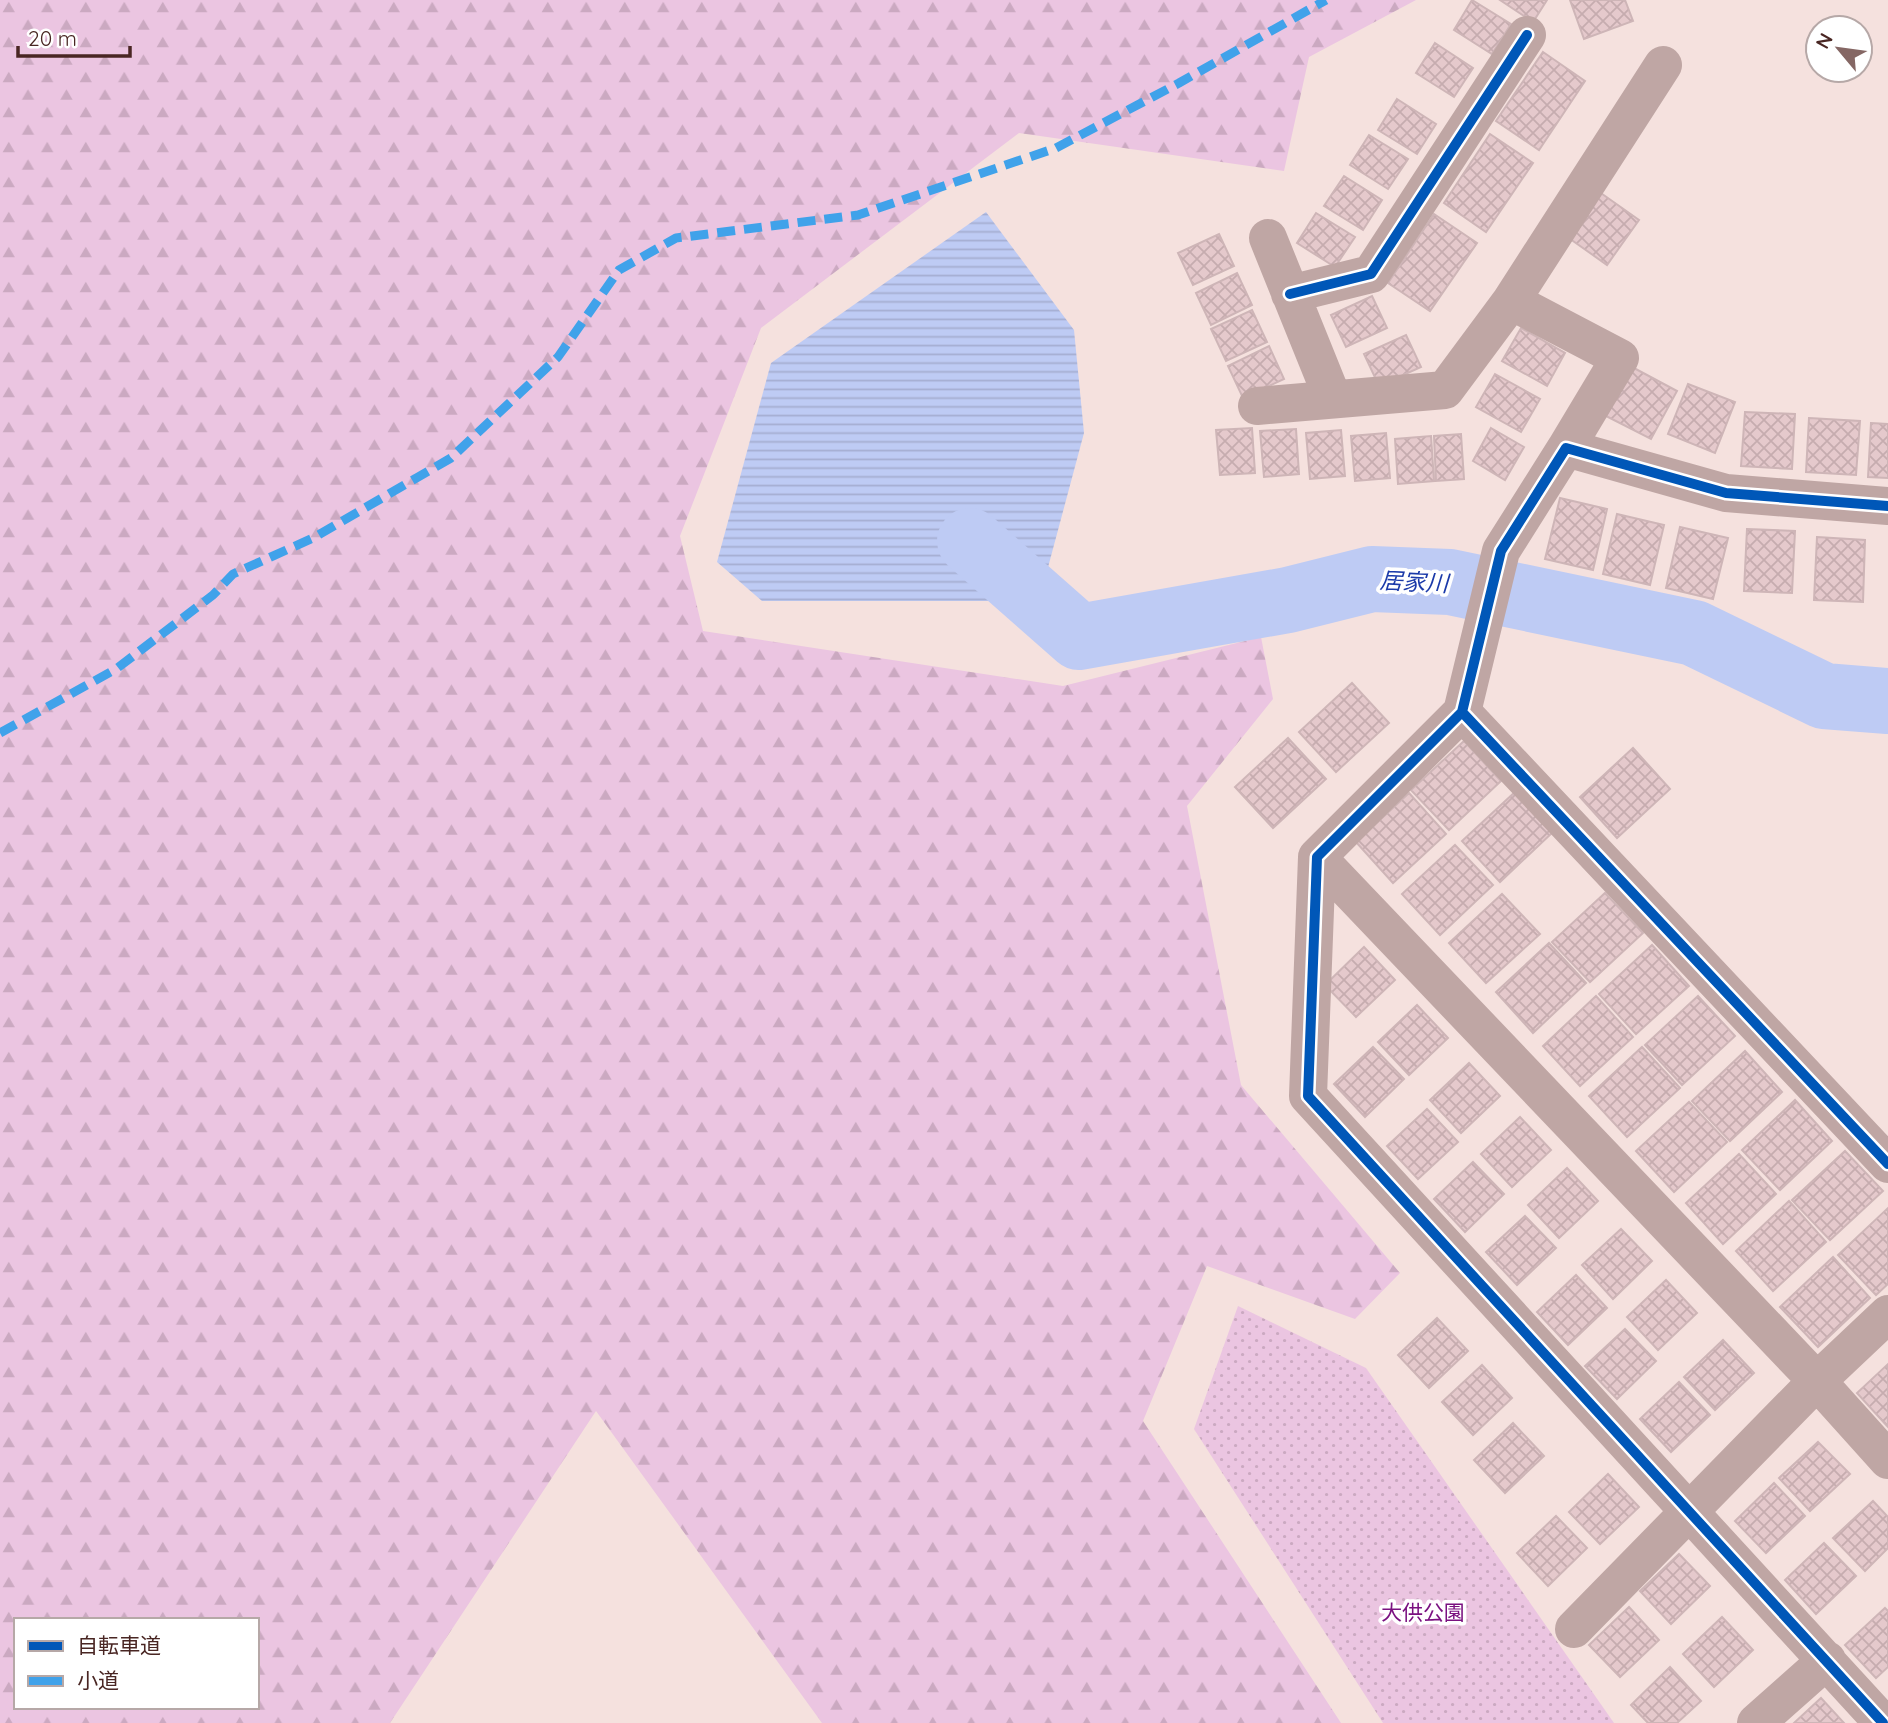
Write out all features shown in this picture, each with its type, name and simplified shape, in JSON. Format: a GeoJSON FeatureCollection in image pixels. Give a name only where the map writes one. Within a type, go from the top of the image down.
{"type":"FeatureCollection","features":[{"type":"Feature","properties":{"kind":"street"},"geometry":{"type":"LineString","coordinates":[[1290,294],[1371,274],[1527,34]]}},
{"type":"Feature","properties":{"kind":"street"},"geometry":{"type":"LineString","coordinates":[[1257,406],[1445,390],[1511,301],[1663,65]]}},
{"type":"Feature","properties":{"kind":"street"},"geometry":{"type":"LineString","coordinates":[[1268,237],[1333,399]]}},
{"type":"Feature","properties":{"kind":"street"},"geometry":{"type":"LineString","coordinates":[[1511,301],[1620,358],[1502,551],[1462,712],[1317,858],[1308,1096],[1883,1723]]}},
{"type":"Feature","properties":{"kind":"street"},"geometry":{"type":"LineString","coordinates":[[1566,448],[1726,493],[1888,506]]}},
{"type":"Feature","properties":{"kind":"street"},"geometry":{"type":"LineString","coordinates":[[1462,712],[1888,1164]]}},
{"type":"Feature","properties":{"kind":"street"},"geometry":{"type":"LineString","coordinates":[[1317,858],[1817,1381],[1888,1460]]}},
{"type":"Feature","properties":{"kind":"street"},"geometry":{"type":"LineString","coordinates":[[1574,1629],[1817,1381],[1888,1314]]}},
{"type":"Feature","properties":{"kind":"street"},"geometry":{"type":"LineString","coordinates":[[1756,1723],[1827,1660]]}},
{"type":"Feature","properties":{"kind":"green space"},"geometry":{"type":"Polygon","coordinates":[[[0,0],[1416,0],[1309,57],[1284,171],[1019,133],[761,328],[680,536],[703,631],[1063,686],[1261,637],[1273,699],[1187,806],[1241,1085],[1400,1273],[1355,1319],[1207,1266],[1143,1421],[1341,1723],[822,1723],[596,1411],[390,1723],[0,1723],[0,0]]]}},
{"type":"Feature","properties":{"kind":"green space","name":"大供公園"},"geometry":{"type":"Polygon","coordinates":[[[1238,1306],[1366,1368],[1614,1723],[1383,1723],[1194,1429],[1238,1306]]]}},
{"type":"Feature","properties":{"kind":"water"},"geometry":{"type":"Polygon","coordinates":[[[986,212],[1074,330],[1084,433],[1039,601],[762,601],[717,562],[771,363],[986,212]]]}},
{"type":"Feature","properties":{"kind":"building"},"geometry":{"type":"Polygon","coordinates":[[[1472,0],[1511,24],[1492,54],[1454,30],[1472,0]]]}},
{"type":"Feature","properties":{"kind":"building"},"geometry":{"type":"Polygon","coordinates":[[[1500,0],[1547,0],[1533,22],[1500,0]]]}},
{"type":"Feature","properties":{"kind":"building"},"geometry":{"type":"Polygon","coordinates":[[[1570,0],[1625,0],[1633,21],[1584,39],[1570,0]]]}},
{"type":"Feature","properties":{"kind":"building"},"geometry":{"type":"Polygon","coordinates":[[[1435,43],[1473,68],[1454,97],[1416,73],[1435,43]]]}},
{"type":"Feature","properties":{"kind":"building"},"geometry":{"type":"Polygon","coordinates":[[[1543,52],[1585,81],[1539,150],[1496,121],[1543,52]]]}},
{"type":"Feature","properties":{"kind":"building"},"geometry":{"type":"Polygon","coordinates":[[[1397,99],[1436,124],[1417,154],[1378,130],[1397,99]]]}},
{"type":"Feature","properties":{"kind":"building"},"geometry":{"type":"Polygon","coordinates":[[[1490,134],[1533,163],[1486,232],[1444,203],[1490,134]]]}},
{"type":"Feature","properties":{"kind":"building"},"geometry":{"type":"Polygon","coordinates":[[[1369,135],[1408,159],[1388,189],[1350,165],[1369,135]]]}},
{"type":"Feature","properties":{"kind":"building"},"geometry":{"type":"Polygon","coordinates":[[[1344,176],[1382,200],[1363,230],[1324,206],[1344,176]]]}},
{"type":"Feature","properties":{"kind":"building"},"geometry":{"type":"Polygon","coordinates":[[[1598,191],[1639,220],[1607,265],[1566,236],[1598,191]]]}},
{"type":"Feature","properties":{"kind":"building"},"geometry":{"type":"Polygon","coordinates":[[[1316,213],[1355,237],[1335,267],[1297,243],[1316,213]]]}},
{"type":"Feature","properties":{"kind":"building"},"geometry":{"type":"Polygon","coordinates":[[[1434,214],[1477,243],[1430,311],[1388,283],[1434,214]]]}},
{"type":"Feature","properties":{"kind":"building"},"geometry":{"type":"Polygon","coordinates":[[[1219,234],[1234,266],[1193,285],[1178,253],[1219,234]]]}},
{"type":"Feature","properties":{"kind":"building"},"geometry":{"type":"Polygon","coordinates":[[[1237,273],[1252,305],[1211,325],[1196,293],[1237,273]]]}},
{"type":"Feature","properties":{"kind":"building"},"geometry":{"type":"Polygon","coordinates":[[[1372,296],[1387,328],[1346,347],[1331,315],[1372,296]]]}},
{"type":"Feature","properties":{"kind":"building"},"geometry":{"type":"Polygon","coordinates":[[[1252,310],[1267,342],[1226,361],[1211,329],[1252,310]]]}},
{"type":"Feature","properties":{"kind":"building"},"geometry":{"type":"Polygon","coordinates":[[[1521,328],[1565,353],[1547,386],[1502,361],[1521,328]]]}},
{"type":"Feature","properties":{"kind":"building"},"geometry":{"type":"Polygon","coordinates":[[[1406,335],[1421,367],[1379,386],[1364,354],[1406,335]]]}},
{"type":"Feature","properties":{"kind":"building"},"geometry":{"type":"Polygon","coordinates":[[[1269,346],[1284,379],[1243,398],[1228,366],[1269,346]]]}},
{"type":"Feature","properties":{"kind":"building"},"geometry":{"type":"Polygon","coordinates":[[[1632,367],[1677,391],[1651,439],[1606,416],[1632,367]]]}},
{"type":"Feature","properties":{"kind":"building"},"geometry":{"type":"Polygon","coordinates":[[[1495,374],[1540,399],[1521,432],[1476,407],[1495,374]]]}},
{"type":"Feature","properties":{"kind":"building"},"geometry":{"type":"Polygon","coordinates":[[[1688,384],[1735,402],[1715,453],[1668,434],[1688,384]]]}},
{"type":"Feature","properties":{"kind":"building"},"geometry":{"type":"Polygon","coordinates":[[[1745,412],[1795,414],[1792,469],[1741,466],[1745,412]]]}},
{"type":"Feature","properties":{"kind":"building"},"geometry":{"type":"Polygon","coordinates":[[[1809,418],[1860,421],[1856,475],[1806,472],[1809,418]]]}},
{"type":"Feature","properties":{"kind":"building"},"geometry":{"type":"Polygon","coordinates":[[[1871,423],[1888,424],[1888,478],[1868,477],[1871,423]]]}},
{"type":"Feature","properties":{"kind":"building"},"geometry":{"type":"Polygon","coordinates":[[[1252,428],[1255,473],[1220,475],[1216,430],[1252,428]]]}},
{"type":"Feature","properties":{"kind":"building"},"geometry":{"type":"Polygon","coordinates":[[[1491,428],[1524,447],[1505,480],[1473,461],[1491,428]]]}},
{"type":"Feature","properties":{"kind":"building"},"geometry":{"type":"Polygon","coordinates":[[[1296,429],[1299,474],[1264,477],[1260,431],[1296,429]]]}},
{"type":"Feature","properties":{"kind":"building"},"geometry":{"type":"Polygon","coordinates":[[[1341,430],[1345,476],[1310,479],[1306,433],[1341,430]]]}},
{"type":"Feature","properties":{"kind":"building"},"geometry":{"type":"Polygon","coordinates":[[[1386,433],[1390,478],[1355,481],[1351,436],[1386,433]]]}},
{"type":"Feature","properties":{"kind":"building"},"geometry":{"type":"Polygon","coordinates":[[[1461,434],[1464,479],[1436,481],[1434,436],[1461,434]]]}},
{"type":"Feature","properties":{"kind":"building"},"geometry":{"type":"Polygon","coordinates":[[[1431,436],[1434,481],[1398,484],[1395,439],[1431,436]]]}},
{"type":"Feature","properties":{"kind":"building"},"geometry":{"type":"Polygon","coordinates":[[[1560,498],[1607,509],[1593,570],[1545,559],[1560,498]]]}},
{"type":"Feature","properties":{"kind":"building"},"geometry":{"type":"Polygon","coordinates":[[[1617,514],[1664,525],[1650,585],[1603,574],[1617,514]]]}},
{"type":"Feature","properties":{"kind":"building"},"geometry":{"type":"Polygon","coordinates":[[[1680,527],[1728,538],[1713,599],[1666,588],[1680,527]]]}},
{"type":"Feature","properties":{"kind":"building"},"geometry":{"type":"Polygon","coordinates":[[[1747,529],[1795,531],[1792,593],[1744,591],[1747,529]]]}},
{"type":"Feature","properties":{"kind":"building"},"geometry":{"type":"Polygon","coordinates":[[[1817,537],[1865,540],[1863,602],[1814,600],[1817,537]]]}},
{"type":"Feature","properties":{"kind":"building"},"geometry":{"type":"Polygon","coordinates":[[[1352,683],[1389,723],[1336,772],[1299,732],[1352,683]]]}},
{"type":"Feature","properties":{"kind":"building"},"geometry":{"type":"Polygon","coordinates":[[[1288,738],[1326,779],[1273,828],[1235,787],[1288,738]]]}},
{"type":"Feature","properties":{"kind":"building"},"geometry":{"type":"Polygon","coordinates":[[[1464,741],[1501,781],[1449,830],[1411,790],[1464,741]]]}},
{"type":"Feature","properties":{"kind":"building"},"geometry":{"type":"Polygon","coordinates":[[[1633,748],[1670,789],[1617,838],[1580,797],[1633,748]]]}},
{"type":"Feature","properties":{"kind":"building"},"geometry":{"type":"Polygon","coordinates":[[[1515,792],[1553,832],[1500,882],[1462,841],[1515,792]]]}},
{"type":"Feature","properties":{"kind":"building"},"geometry":{"type":"Polygon","coordinates":[[[1409,793],[1446,834],[1393,883],[1356,842],[1409,793]]]}},
{"type":"Feature","properties":{"kind":"building"},"geometry":{"type":"Polygon","coordinates":[[[1455,845],[1493,885],[1440,935],[1402,894],[1455,845]]]}},
{"type":"Feature","properties":{"kind":"building"},"geometry":{"type":"Polygon","coordinates":[[[1605,893],[1643,933],[1590,982],[1552,942],[1605,893]]]}},
{"type":"Feature","properties":{"kind":"building"},"geometry":{"type":"Polygon","coordinates":[[[1502,894],[1540,934],[1486,983],[1449,943],[1502,894]]]}},
{"type":"Feature","properties":{"kind":"building"},"geometry":{"type":"Polygon","coordinates":[[[1549,943],[1586,983],[1533,1033],[1496,992],[1549,943]]]}},
{"type":"Feature","properties":{"kind":"building"},"geometry":{"type":"Polygon","coordinates":[[[1652,945],[1689,986],[1636,1034],[1599,994],[1652,945]]]}},
{"type":"Feature","properties":{"kind":"building"},"geometry":{"type":"Polygon","coordinates":[[[1364,947],[1395,980],[1356,1017],[1325,985],[1364,947]]]}},
{"type":"Feature","properties":{"kind":"building"},"geometry":{"type":"Polygon","coordinates":[[[1596,996],[1633,1037],[1580,1086],[1543,1046],[1596,996]]]}},
{"type":"Feature","properties":{"kind":"building"},"geometry":{"type":"Polygon","coordinates":[[[1698,996],[1735,1036],[1682,1085],[1645,1045],[1698,996]]]}},
{"type":"Feature","properties":{"kind":"building"},"geometry":{"type":"Polygon","coordinates":[[[1417,1005],[1448,1038],[1409,1075],[1378,1042],[1417,1005]]]}},
{"type":"Feature","properties":{"kind":"building"},"geometry":{"type":"Polygon","coordinates":[[[1373,1047],[1404,1079],[1365,1117],[1334,1084],[1373,1047]]]}},
{"type":"Feature","properties":{"kind":"building"},"geometry":{"type":"Polygon","coordinates":[[[1642,1047],[1680,1088],[1627,1137],[1589,1096],[1642,1047]]]}},
{"type":"Feature","properties":{"kind":"building"},"geometry":{"type":"Polygon","coordinates":[[[1745,1051],[1782,1092],[1730,1141],[1692,1101],[1745,1051]]]}},
{"type":"Feature","properties":{"kind":"building"},"geometry":{"type":"Polygon","coordinates":[[[1469,1063],[1500,1096],[1461,1133],[1430,1100],[1469,1063]]]}},
{"type":"Feature","properties":{"kind":"building"},"geometry":{"type":"Polygon","coordinates":[[[1795,1100],[1832,1141],[1780,1190],[1742,1150],[1795,1100]]]}},
{"type":"Feature","properties":{"kind":"building"},"geometry":{"type":"Polygon","coordinates":[[[1689,1102],[1727,1142],[1674,1192],[1636,1151],[1689,1102]]]}},
{"type":"Feature","properties":{"kind":"building"},"geometry":{"type":"Polygon","coordinates":[[[1427,1109],[1458,1142],[1418,1179],[1387,1146],[1427,1109]]]}},
{"type":"Feature","properties":{"kind":"building"},"geometry":{"type":"Polygon","coordinates":[[[1520,1117],[1551,1150],[1512,1187],[1481,1154],[1520,1117]]]}},
{"type":"Feature","properties":{"kind":"building"},"geometry":{"type":"Polygon","coordinates":[[[1845,1151],[1883,1191],[1830,1240],[1792,1200],[1845,1151]]]}},
{"type":"Feature","properties":{"kind":"building"},"geometry":{"type":"Polygon","coordinates":[[[1739,1154],[1776,1194],[1723,1244],[1686,1203],[1739,1154]]]}},
{"type":"Feature","properties":{"kind":"building"},"geometry":{"type":"Polygon","coordinates":[[[1473,1162],[1504,1194],[1465,1232],[1434,1199],[1473,1162]]]}},
{"type":"Feature","properties":{"kind":"building"},"geometry":{"type":"Polygon","coordinates":[[[1567,1168],[1598,1201],[1559,1238],[1528,1205],[1567,1168]]]}},
{"type":"Feature","properties":{"kind":"building"},"geometry":{"type":"Polygon","coordinates":[[[1789,1201],[1826,1242],[1773,1291],[1736,1251],[1789,1201]]]}},
{"type":"Feature","properties":{"kind":"building"},"geometry":{"type":"Polygon","coordinates":[[[1888,1208],[1888,1284],[1876,1295],[1838,1255],[1888,1208]]]}},
{"type":"Feature","properties":{"kind":"building"},"geometry":{"type":"Polygon","coordinates":[[[1525,1216],[1556,1248],[1517,1285],[1486,1252],[1525,1216]]]}},
{"type":"Feature","properties":{"kind":"building"},"geometry":{"type":"Polygon","coordinates":[[[1621,1229],[1652,1261],[1613,1299],[1582,1265],[1621,1229]]]}},
{"type":"Feature","properties":{"kind":"building"},"geometry":{"type":"Polygon","coordinates":[[[1833,1257],[1870,1298],[1818,1347],[1780,1307],[1833,1257]]]}},
{"type":"Feature","properties":{"kind":"building"},"geometry":{"type":"Polygon","coordinates":[[[1576,1275],[1607,1308],[1568,1345],[1537,1312],[1576,1275]]]}},
{"type":"Feature","properties":{"kind":"building"},"geometry":{"type":"Polygon","coordinates":[[[1666,1280],[1697,1313],[1658,1350],[1627,1317],[1666,1280]]]}},
{"type":"Feature","properties":{"kind":"building"},"geometry":{"type":"Polygon","coordinates":[[[1437,1318],[1468,1351],[1429,1388],[1398,1355],[1437,1318]]]}},
{"type":"Feature","properties":{"kind":"building"},"geometry":{"type":"Polygon","coordinates":[[[1625,1329],[1656,1361],[1617,1399],[1585,1366],[1625,1329]]]}},
{"type":"Feature","properties":{"kind":"building"},"geometry":{"type":"Polygon","coordinates":[[[1723,1340],[1754,1373],[1715,1410],[1684,1377],[1723,1340]]]}},
{"type":"Feature","properties":{"kind":"building"},"geometry":{"type":"Polygon","coordinates":[[[1888,1364],[1888,1427],[1857,1393],[1888,1364]]]}},
{"type":"Feature","properties":{"kind":"building"},"geometry":{"type":"Polygon","coordinates":[[[1482,1365],[1512,1398],[1473,1435],[1442,1402],[1482,1365]]]}},
{"type":"Feature","properties":{"kind":"building"},"geometry":{"type":"Polygon","coordinates":[[[1679,1382],[1710,1415],[1671,1452],[1640,1419],[1679,1382]]]}},
{"type":"Feature","properties":{"kind":"building"},"geometry":{"type":"Polygon","coordinates":[[[1513,1423],[1544,1456],[1505,1493],[1474,1460],[1513,1423]]]}},
{"type":"Feature","properties":{"kind":"building"},"geometry":{"type":"Polygon","coordinates":[[[1818,1442],[1850,1474],[1810,1511],[1779,1478],[1818,1442]]]}},
{"type":"Feature","properties":{"kind":"building"},"geometry":{"type":"Polygon","coordinates":[[[1608,1474],[1639,1507],[1600,1544],[1569,1512],[1608,1474]]]}},
{"type":"Feature","properties":{"kind":"building"},"geometry":{"type":"Polygon","coordinates":[[[1774,1483],[1805,1516],[1766,1553],[1735,1521],[1774,1483]]]}},
{"type":"Feature","properties":{"kind":"building"},"geometry":{"type":"Polygon","coordinates":[[[1873,1501],[1888,1517],[1888,1548],[1865,1571],[1833,1538],[1873,1501]]]}},
{"type":"Feature","properties":{"kind":"building"},"geometry":{"type":"Polygon","coordinates":[[[1556,1516],[1587,1548],[1548,1586],[1517,1553],[1556,1516]]]}},
{"type":"Feature","properties":{"kind":"building"},"geometry":{"type":"Polygon","coordinates":[[[1824,1543],[1856,1576],[1816,1614],[1785,1580],[1824,1543]]]}},
{"type":"Feature","properties":{"kind":"building"},"geometry":{"type":"Polygon","coordinates":[[[1679,1554],[1710,1586],[1671,1624],[1640,1591],[1679,1554]]]}},
{"type":"Feature","properties":{"kind":"building"},"geometry":{"type":"Polygon","coordinates":[[[1629,1607],[1659,1640],[1620,1677],[1589,1645],[1629,1607]]]}},
{"type":"Feature","properties":{"kind":"building"},"geometry":{"type":"Polygon","coordinates":[[[1885,1608],[1888,1611],[1888,1667],[1876,1678],[1845,1645],[1885,1608]]]}},
{"type":"Feature","properties":{"kind":"building"},"geometry":{"type":"Polygon","coordinates":[[[1722,1617],[1753,1650],[1714,1687],[1683,1654],[1722,1617]]]}},
{"type":"Feature","properties":{"kind":"building"},"geometry":{"type":"Polygon","coordinates":[[[1670,1667],[1701,1701],[1677,1723],[1648,1723],[1631,1705],[1670,1667]]]}},
{"type":"Feature","properties":{"kind":"building"},"geometry":{"type":"Polygon","coordinates":[[[1821,1698],[1844,1723],[1794,1723],[1821,1698]]]}},
{"type":"Feature","properties":{"kind":"waterway","name":"居家川"},"geometry":{"type":"LineString","coordinates":[[970,541],[1079,637],[1288,600],[1372,579],[1450,582],[1694,633],[1824,696],[1888,701]]}},
{"type":"Feature","properties":{"kind":"marked path"},"geometry":{"type":"LineString","coordinates":[[0,733],[116,669],[213,595],[233,574],[313,538],[451,458],[558,357],[619,270],[676,238],[858,215],[1056,148],[1179,83],[1326,0]]}},
{"type":"Feature","properties":{"kind":"cycle path"},"geometry":{"type":"LineString","coordinates":[[1290,294],[1371,274],[1527,35]]}},
{"type":"Feature","properties":{"kind":"cycle path"},"geometry":{"type":"LineString","coordinates":[[1883,1723],[1308,1096],[1317,857],[1462,712],[1501,551],[1566,448],[1726,493],[1888,506]]}},
{"type":"Feature","properties":{"kind":"cycle path"},"geometry":{"type":"LineString","coordinates":[[1462,712],[1888,1164]]}}]}
